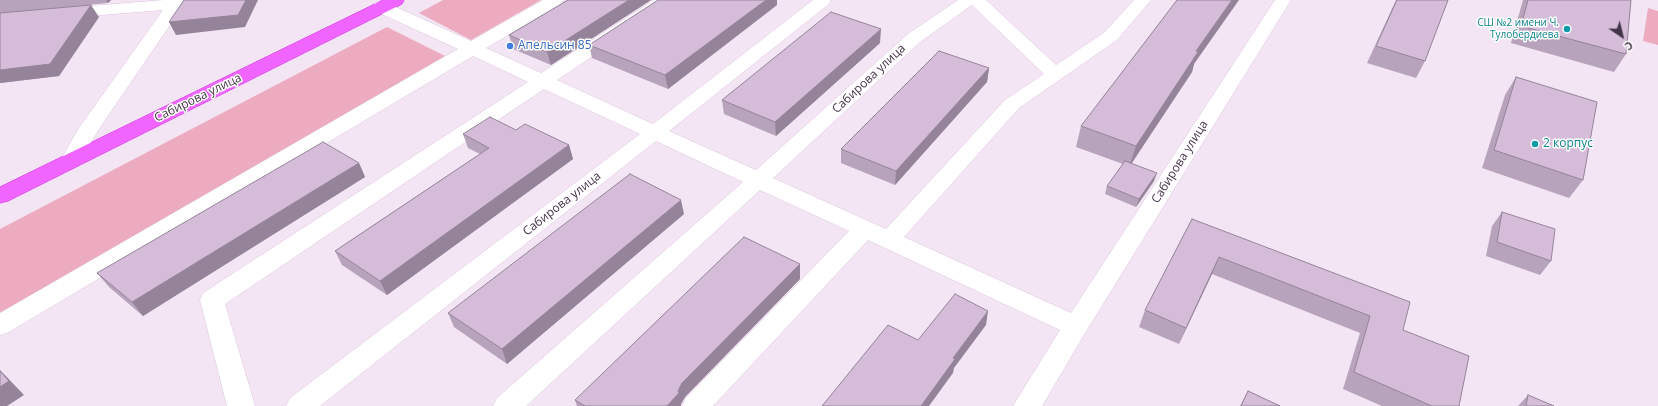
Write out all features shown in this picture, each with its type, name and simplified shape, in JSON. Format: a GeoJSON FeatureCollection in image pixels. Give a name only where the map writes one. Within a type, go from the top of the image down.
{"type":"FeatureCollection","features":[{"type":"Feature","properties":{"kind":"highway","name":"Сабирова улица"},"geometry":{"type":"LineString","coordinates":[[0,196],[389,4]]}},
{"type":"Feature","properties":{"kind":"street"},"geometry":{"type":"LineString","coordinates":[[0,326],[555,0]]}},
{"type":"Feature","properties":{"kind":"street"},"geometry":{"type":"LineString","coordinates":[[241,406],[212,300],[665,0]]}},
{"type":"Feature","properties":{"kind":"street","name":"Сабирова улица"},"geometry":{"type":"LineString","coordinates":[[300,406],[654,133],[823,0]]}},
{"type":"Feature","properties":{"kind":"street","name":"Сабирова улица"},"geometry":{"type":"LineString","coordinates":[[507,406],[914,38],[969,0]]}},
{"type":"Feature","properties":{"kind":"street"},"geometry":{"type":"LineString","coordinates":[[976,0],[1055,74]]}},
{"type":"Feature","properties":{"kind":"street"},"geometry":{"type":"LineString","coordinates":[[889,240],[1012,104],[1111,36],[1142,0]]}},
{"type":"Feature","properties":{"kind":"street","name":"Сабирова улица"},"geometry":{"type":"LineString","coordinates":[[1027,406],[1076,326],[1283,0]]}},
{"type":"Feature","properties":{"kind":"street"},"geometry":{"type":"LineString","coordinates":[[46,15],[178,2]]}},
{"type":"Feature","properties":{"kind":"street"},"geometry":{"type":"LineString","coordinates":[[70,161],[89,128],[178,2]]}},
{"type":"Feature","properties":{"kind":"street"},"geometry":{"type":"LineString","coordinates":[[389,4],[472,49],[1076,326]]}},
{"type":"Feature","properties":{"kind":"street"},"geometry":{"type":"LineString","coordinates":[[696,406],[865,229]]}},
{"type":"Feature","properties":{"kind":"shaded area"},"geometry":{"type":"Polygon","coordinates":[[[443,0],[541,0],[471,40],[419,13],[443,0]]]}},
{"type":"Feature","properties":{"kind":"shaded area"},"geometry":{"type":"Polygon","coordinates":[[[1648,8],[1658,11],[1658,45],[1643,41],[1648,8]]]}},
{"type":"Feature","properties":{"kind":"shaded area"},"geometry":{"type":"Polygon","coordinates":[[[387,27],[445,56],[0,315],[0,229],[387,27]]]}},
{"type":"Feature","properties":{"kind":"building"},"geometry":{"type":"Polygon","coordinates":[[[184,0],[246,0],[238,15],[169,22],[184,0]]]}},
{"type":"Feature","properties":{"kind":"building"},"geometry":{"type":"Polygon","coordinates":[[[568,0],[629,0],[547,52],[509,35],[568,0]]]}},
{"type":"Feature","properties":{"kind":"building"},"geometry":{"type":"Polygon","coordinates":[[[658,0],[766,0],[665,75],[589,45],[658,0]]]}},
{"type":"Feature","properties":{"kind":"building"},"geometry":{"type":"Polygon","coordinates":[[[1177,0],[1232,0],[1196,51],[1198,52],[1136,146],[1081,126],[1177,0]]]}},
{"type":"Feature","properties":{"kind":"building","name":"СШ №2 имени Ч. Тулобердиева"},"geometry":{"type":"Polygon","coordinates":[[[1397,0],[1448,0],[1425,61],[1376,46],[1397,0]]]}},
{"type":"Feature","properties":{"kind":"building"},"geometry":{"type":"Polygon","coordinates":[[[1528,0],[1631,0],[1626,54],[1521,26],[1528,0]]]}},
{"type":"Feature","properties":{"kind":"building"},"geometry":{"type":"Polygon","coordinates":[[[91,5],[50,64],[0,70],[0,13],[91,5]]]}},
{"type":"Feature","properties":{"kind":"building"},"geometry":{"type":"Polygon","coordinates":[[[831,12],[881,29],[775,122],[722,100],[831,12]]]}},
{"type":"Feature","properties":{"kind":"building"},"geometry":{"type":"Polygon","coordinates":[[[939,51],[989,68],[896,171],[841,149],[939,51]]]}},
{"type":"Feature","properties":{"kind":"building","name":"2 корпус"},"geometry":{"type":"Polygon","coordinates":[[[1516,77],[1597,102],[1583,180],[1494,150],[1516,77]]]}},
{"type":"Feature","properties":{"kind":"building"},"geometry":{"type":"Polygon","coordinates":[[[490,117],[516,130],[525,124],[569,145],[380,281],[335,251],[489,148],[463,134],[490,117]]]}},
{"type":"Feature","properties":{"kind":"building"},"geometry":{"type":"Polygon","coordinates":[[[323,142],[359,163],[132,302],[97,273],[323,142]]]}},
{"type":"Feature","properties":{"kind":"building"},"geometry":{"type":"Polygon","coordinates":[[[1125,161],[1157,173],[1139,199],[1107,186],[1125,161]]]}},
{"type":"Feature","properties":{"kind":"building"},"geometry":{"type":"Polygon","coordinates":[[[630,174],[681,200],[502,349],[448,313],[630,174]]]}},
{"type":"Feature","properties":{"kind":"building"},"geometry":{"type":"Polygon","coordinates":[[[1502,212],[1555,229],[1551,261],[1497,242],[1502,212]]]}},
{"type":"Feature","properties":{"kind":"building"},"geometry":{"type":"Polygon","coordinates":[[[1192,219],[1410,302],[1403,330],[1469,356],[1459,406],[1432,406],[1354,372],[1370,316],[1219,257],[1186,328],[1145,310],[1192,219]]]}},
{"type":"Feature","properties":{"kind":"building"},"geometry":{"type":"Polygon","coordinates":[[[744,237],[800,264],[682,383],[678,391],[679,393],[667,406],[585,406],[575,400],[744,237]]]}},
{"type":"Feature","properties":{"kind":"building"},"geometry":{"type":"Polygon","coordinates":[[[955,294],[988,311],[953,358],[955,359],[921,406],[822,406],[888,325],[918,340],[955,294]]]}},
{"type":"Feature","properties":{"kind":"building"},"geometry":{"type":"Polygon","coordinates":[[[0,371],[9,381],[0,387],[0,371]]]}},
{"type":"Feature","properties":{"kind":"building"},"geometry":{"type":"Polygon","coordinates":[[[1248,391],[1280,406],[1241,406],[1248,391]]]}},
{"type":"Feature","properties":{"kind":"building"},"geometry":{"type":"Polygon","coordinates":[[[1528,395],[1554,406],[1526,406],[1528,395]]]}},
{"type":"Feature","properties":{"kind":"place","name":"СШ №2 имени Ч. Тулобердиева"},"geometry":{"type":"Point","coordinates":[1567,29]}},
{"type":"Feature","properties":{"kind":"place","name":"Апельсин 85"},"geometry":{"type":"Point","coordinates":[510,46]}},
{"type":"Feature","properties":{"kind":"place","name":"2 корпус"},"geometry":{"type":"Point","coordinates":[1535,144]}}]}
